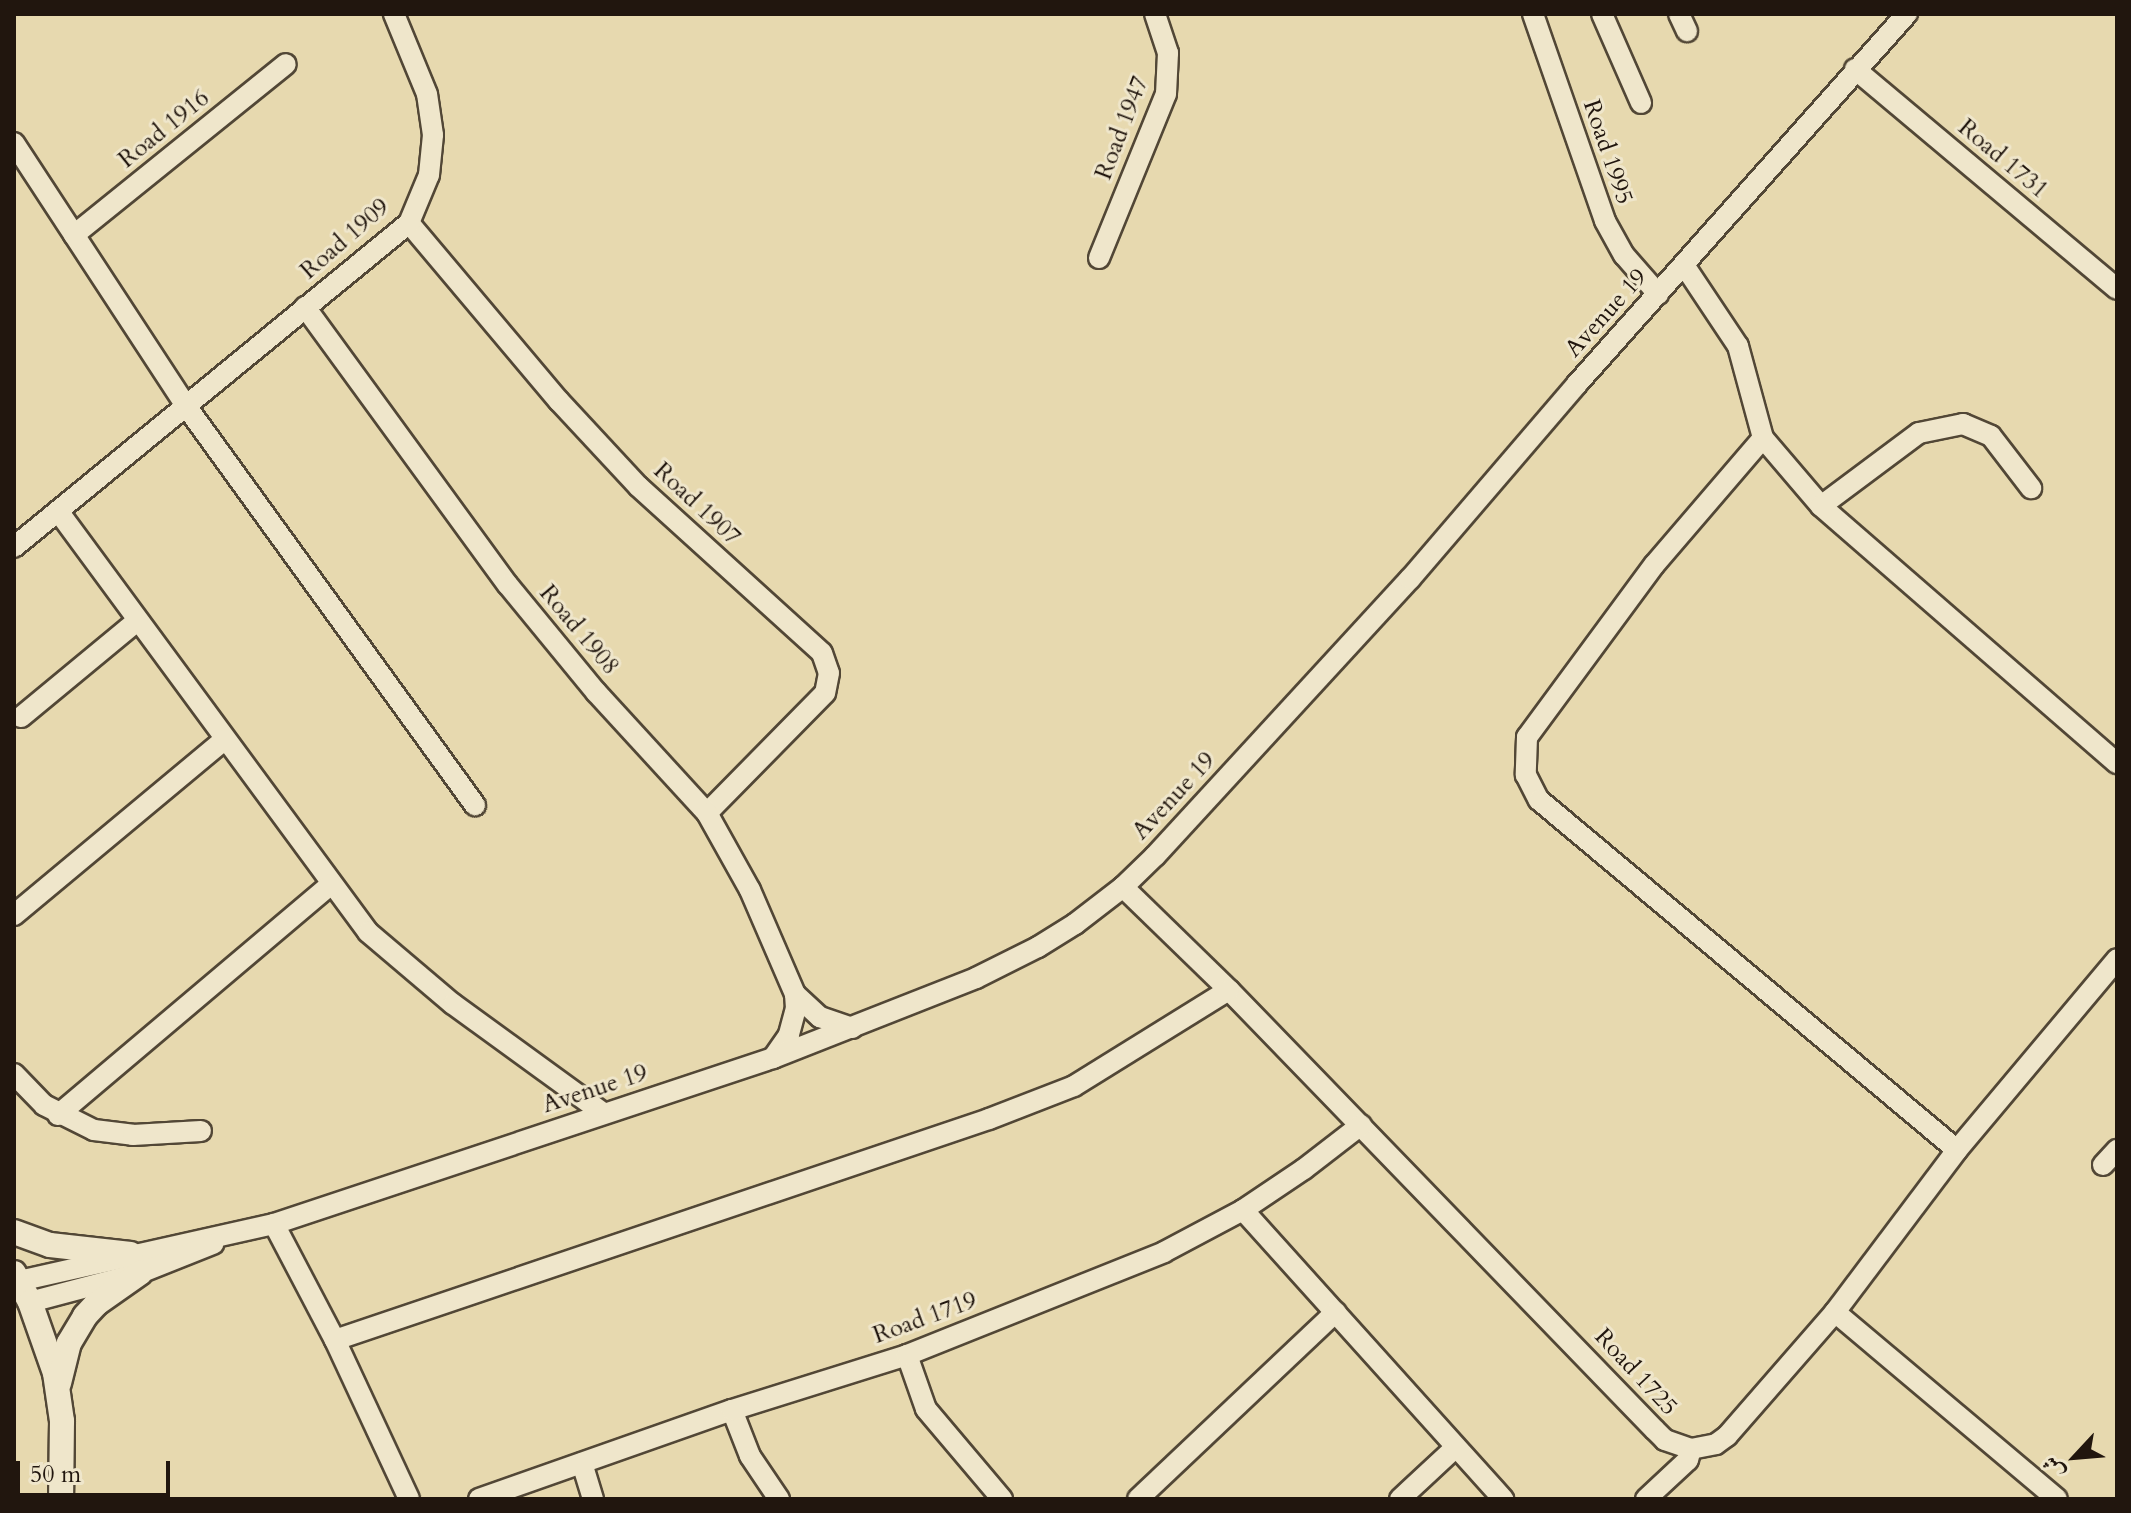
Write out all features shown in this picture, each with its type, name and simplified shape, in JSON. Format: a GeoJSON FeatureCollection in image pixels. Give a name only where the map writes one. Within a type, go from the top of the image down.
{"type":"FeatureCollection","features":[{"type":"Feature","properties":{"kind":"street","name":"Road 1909"},"geometry":{"type":"LineString","coordinates":[[14,547],[409,223],[429,175],[433,135],[427,94],[394,14]]}},
{"type":"Feature","properties":{"kind":"street","name":"Road 1947"},"geometry":{"type":"LineString","coordinates":[[1099,258],[1166,94],[1168,53],[1155,14]]}},
{"type":"Feature","properties":{"kind":"street","name":"Road 1995"},"geometry":{"type":"LineString","coordinates":[[1533,14],[1605,221],[1624,255],[1658,294]]}},
{"type":"Feature","properties":{"kind":"street"},"geometry":{"type":"LineString","coordinates":[[1602,14],[1624,58],[1641,103]]}},
{"type":"Feature","properties":{"kind":"street","name":"Avenue 19"},"geometry":{"type":"LineString","coordinates":[[20,1288],[135,1263],[187,1256],[223,1238],[274,1224],[773,1058],[924,1001],[1038,947],[1123,887],[1410,579],[1855,69],[1907,14]]}},
{"type":"Feature","properties":{"kind":"street","name":"Road 1916"},"geometry":{"type":"LineString","coordinates":[[74,235],[286,64]]}},
{"type":"Feature","properties":{"kind":"street","name":"Road 1731"},"geometry":{"type":"LineString","coordinates":[[1855,69],[2117,289]]}},
{"type":"Feature","properties":{"kind":"street"},"geometry":{"type":"LineString","coordinates":[[14,143],[186,406],[475,805]]}},
{"type":"Feature","properties":{"kind":"street","name":"Road 1907"},"geometry":{"type":"LineString","coordinates":[[409,223],[559,401],[618,465],[822,653],[829,673],[825,693],[707,813]]}},
{"type":"Feature","properties":{"kind":"street"},"geometry":{"type":"LineString","coordinates":[[1684,265],[1738,346],[1763,438],[1821,506],[2117,763]]}},
{"type":"Feature","properties":{"kind":"street","name":"Road 1908"},"geometry":{"type":"LineString","coordinates":[[305,307],[527,609],[596,692],[707,813],[750,890],[795,994],[820,1017],[852,1028]]}},
{"type":"Feature","properties":{"kind":"street"},"geometry":{"type":"LineString","coordinates":[[1821,506],[1919,433],[1963,424],[1991,436],[2031,488]]}},
{"type":"Feature","properties":{"kind":"street"},"geometry":{"type":"LineString","coordinates":[[1763,438],[1654,565],[1527,737],[1526,775],[1539,800],[1957,1150]]}},
{"type":"Feature","properties":{"kind":"street"},"geometry":{"type":"LineString","coordinates":[[58,511],[368,932],[403,965],[603,1113]]}},
{"type":"Feature","properties":{"kind":"street"},"geometry":{"type":"LineString","coordinates":[[21,717],[137,621]]}},
{"type":"Feature","properties":{"kind":"street"},"geometry":{"type":"LineString","coordinates":[[14,915],[224,740]]}},
{"type":"Feature","properties":{"kind":"street"},"geometry":{"type":"LineString","coordinates":[[58,1115],[331,884]]}},
{"type":"Feature","properties":{"kind":"street","name":"Road 1725"},"geometry":{"type":"LineString","coordinates":[[1123,887],[1229,990],[1655,1430],[1677,1446],[1691,1449]]}},
{"type":"Feature","properties":{"kind":"street"},"geometry":{"type":"LineString","coordinates":[[1646,1499],[1688,1460],[1691,1449],[1716,1444],[1727,1436],[1835,1312],[1957,1150],[2117,959]]}},
{"type":"Feature","properties":{"kind":"street"},"geometry":{"type":"LineString","coordinates":[[335,1340],[989,1119],[1074,1086],[1229,990]]}},
{"type":"Feature","properties":{"kind":"street"},"geometry":{"type":"LineString","coordinates":[[773,1058],[794,1022],[795,994]]}},
{"type":"Feature","properties":{"kind":"street"},"geometry":{"type":"LineString","coordinates":[[14,1074],[30,1093],[58,1115],[113,1134],[201,1131]]}},
{"type":"Feature","properties":{"kind":"street","name":"Road 1719"},"geometry":{"type":"LineString","coordinates":[[479,1499],[732,1410],[907,1355],[1164,1252],[1243,1210],[1361,1125]]}},
{"type":"Feature","properties":{"kind":"street"},"geometry":{"type":"LineString","coordinates":[[1243,1210],[1503,1499]]}},
{"type":"Feature","properties":{"kind":"street"},"geometry":{"type":"LineString","coordinates":[[274,1224],[335,1340],[409,1499]]}},
{"type":"Feature","properties":{"kind":"street"},"geometry":{"type":"LineString","coordinates":[[14,1232],[50,1245],[135,1263]]}},
{"type":"Feature","properties":{"kind":"street"},"geometry":{"type":"LineString","coordinates":[[58,1389],[69,1343],[85,1316],[135,1263]]}},
{"type":"Feature","properties":{"kind":"street"},"geometry":{"type":"LineString","coordinates":[[20,1288],[46,1344],[58,1389],[62,1421],[61,1499]]}},
{"type":"Feature","properties":{"kind":"street"},"geometry":{"type":"LineString","coordinates":[[1138,1499],[1336,1312]]}},
{"type":"Feature","properties":{"kind":"street"},"geometry":{"type":"LineString","coordinates":[[1835,1312],[2057,1499]]}},
{"type":"Feature","properties":{"kind":"street"},"geometry":{"type":"LineString","coordinates":[[907,1355],[926,1409],[1002,1499]]}},
{"type":"Feature","properties":{"kind":"street"},"geometry":{"type":"LineString","coordinates":[[732,1410],[750,1456],[779,1499]]}},
{"type":"Feature","properties":{"kind":"street"},"geometry":{"type":"LineString","coordinates":[[1400,1499],[1456,1447]]}},
{"type":"Feature","properties":{"kind":"street"},"geometry":{"type":"LineString","coordinates":[[582,1463],[593,1499]]}}]}
